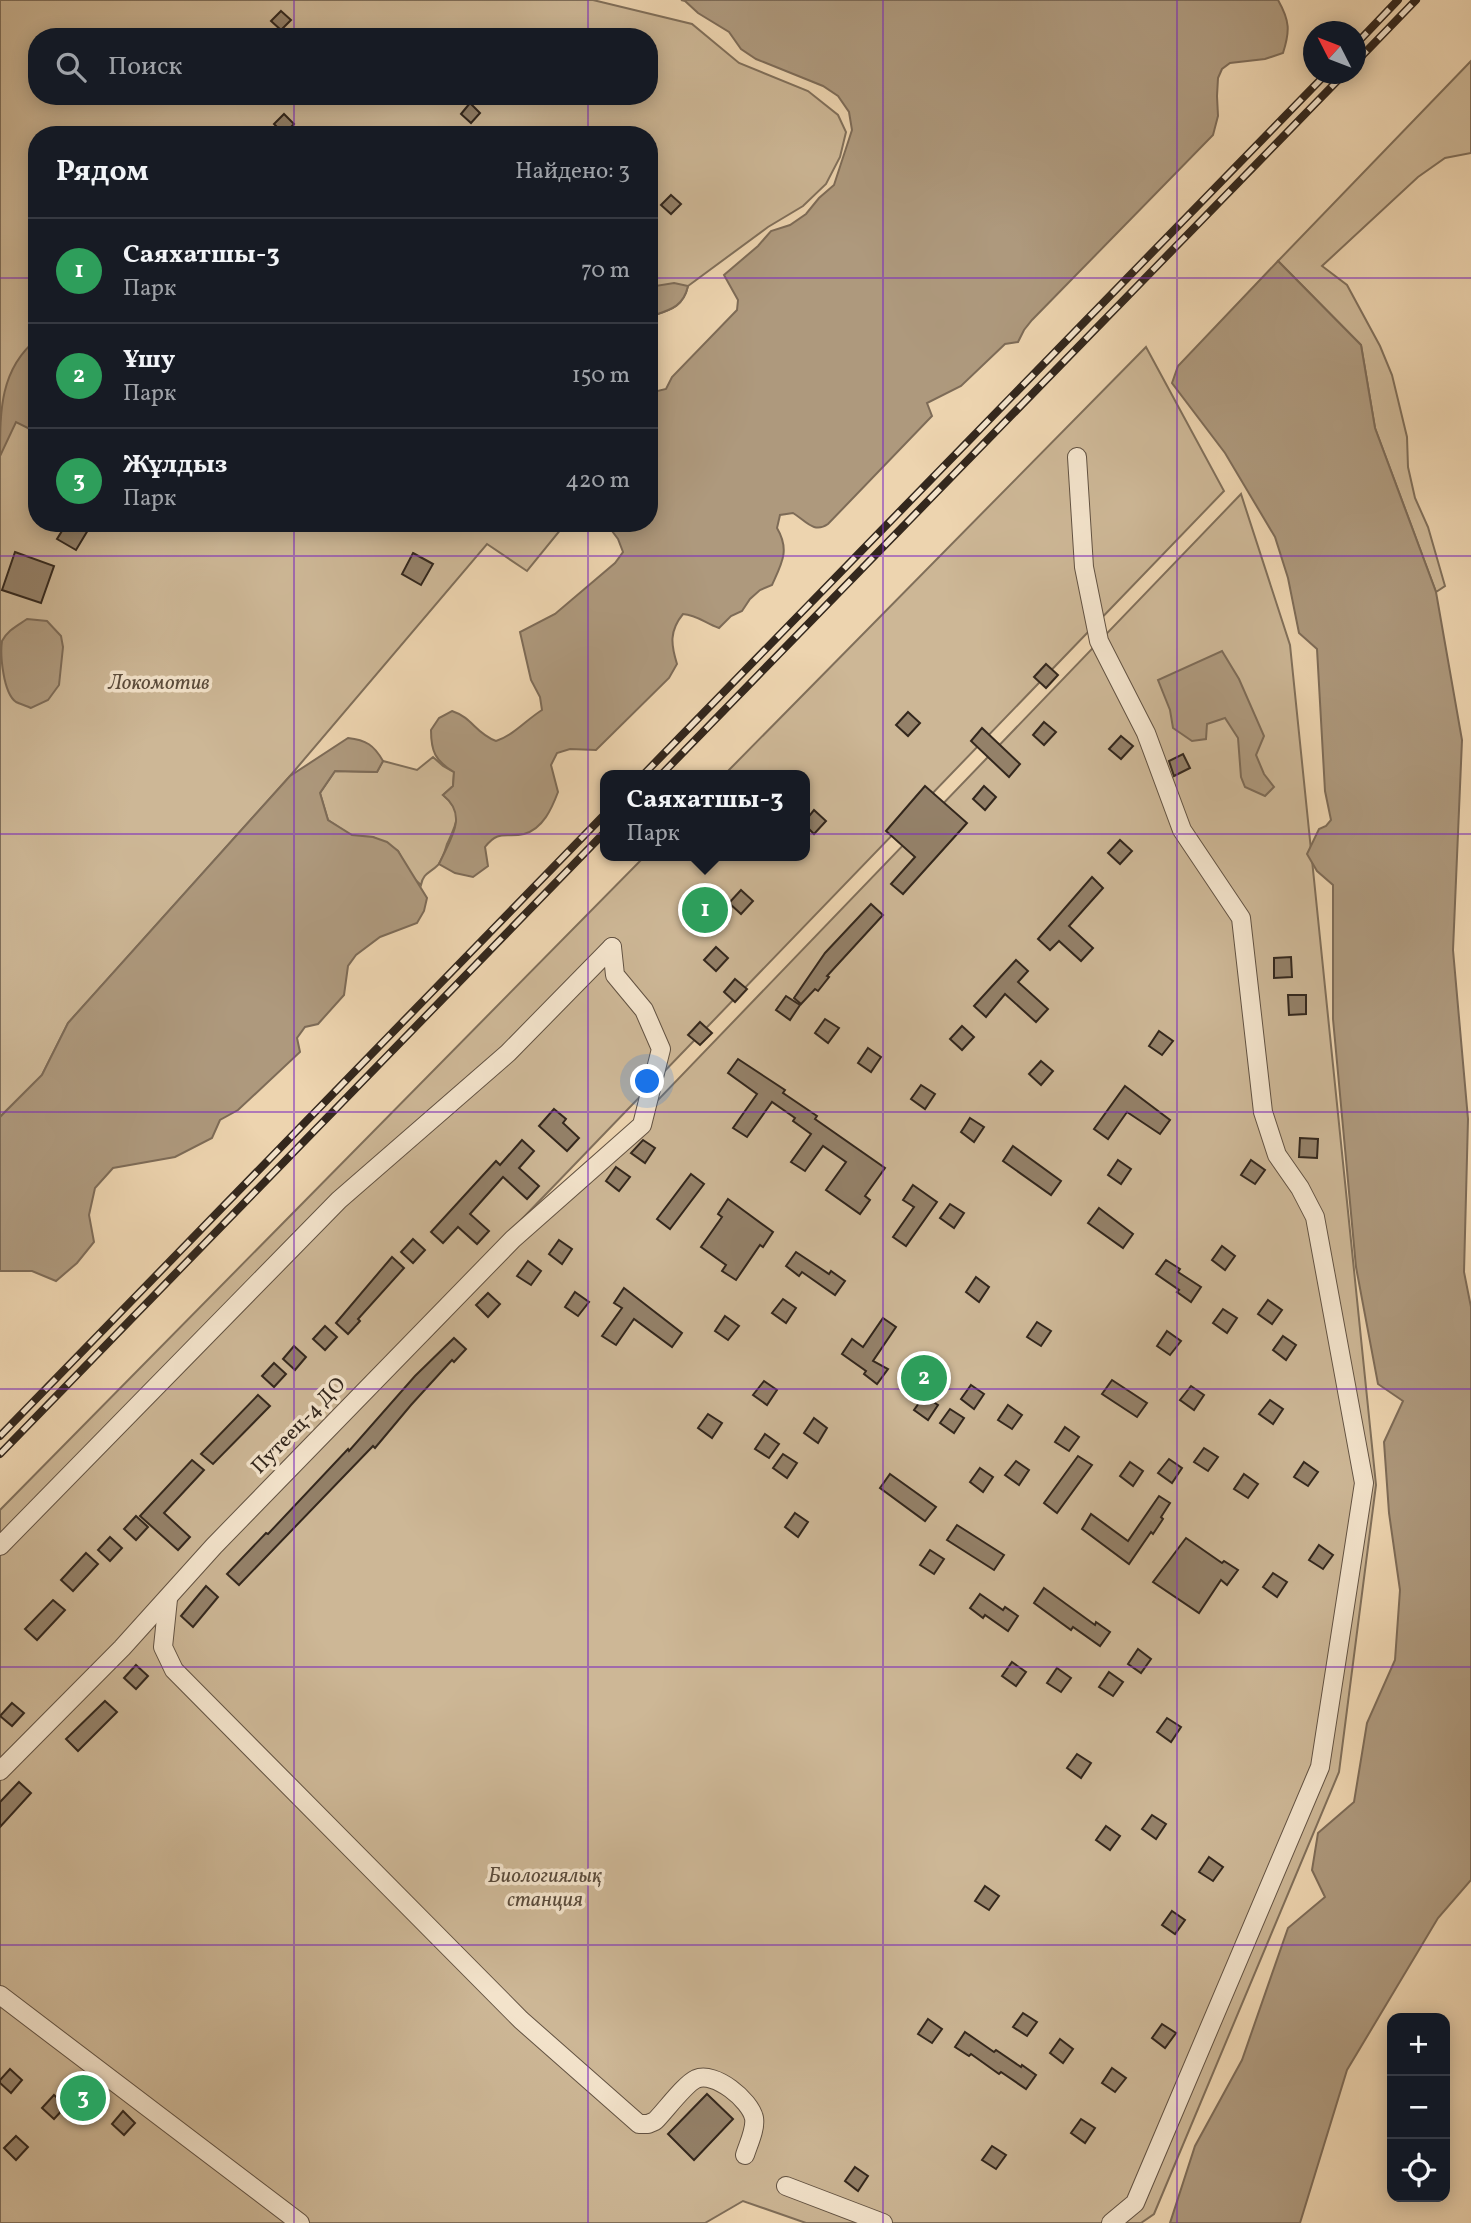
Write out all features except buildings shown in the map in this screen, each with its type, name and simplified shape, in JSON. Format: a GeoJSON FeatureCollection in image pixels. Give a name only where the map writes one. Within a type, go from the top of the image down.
{"type":"FeatureCollection","features":[{"type":"Feature","properties":{"kind":"street"},"geometry":{"type":"LineString","coordinates":[[1077,457],[1084,568],[1099,641],[1146,733],[1182,830],[1241,918],[1263,1112],[1276,1155],[1300,1188],[1315,1217],[1364,1483],[1320,1767],[1135,2203],[1111,2223]]}},
{"type":"Feature","properties":{"kind":"street","name":"Путеец-4 ДО"},"geometry":{"type":"LineString","coordinates":[[0,1546],[333,1206],[508,1054],[612,947],[615,975],[644,1010],[661,1049],[642,1125],[513,1239],[214,1546],[168,1599],[0,1772]]}},
{"type":"Feature","properties":{"kind":"street"},"geometry":{"type":"LineString","coordinates":[[168,1599],[163,1647],[174,1670],[521,2020],[639,2124],[655,2121],[695,2079],[709,2076],[720,2080],[746,2104],[754,2118],[745,2155]]}},
{"type":"Feature","properties":{"kind":"street"},"geometry":{"type":"LineString","coordinates":[[0,1996],[300,2223]]}},
{"type":"Feature","properties":{"kind":"street"},"geometry":{"type":"LineString","coordinates":[[786,2186],[883,2223]]}},
{"type":"Feature","properties":{"kind":"green space","name":"Локомотив"},"geometry":{"type":"Polygon","coordinates":[[[0,0],[593,0],[692,24],[739,63],[808,91],[838,115],[846,132],[840,157],[826,184],[803,206],[768,227],[688,286],[679,304],[658,314],[658,126],[28,126],[28,532],[559,532],[527,571],[487,544],[290,776],[68,1023],[42,1075],[0,1117],[0,0]]]}},
{"type":"Feature","properties":{"kind":"green space"},"geometry":{"type":"Polygon","coordinates":[[[1471,61],[1471,153],[1445,158],[1418,177],[1322,266],[1347,285],[1380,346],[1392,375],[1407,437],[1408,467],[1415,498],[1428,527],[1445,586],[1436,592],[1375,428],[1361,345],[1278,261],[1471,61]]]}},
{"type":"Feature","properties":{"kind":"green space","name":"Биологиялық станция"},"geometry":{"type":"Polygon","coordinates":[[[1146,347],[1224,491],[415,1330],[428,1339],[1241,494],[1290,645],[1376,1485],[1339,1772],[1154,2214],[1141,2223],[806,2223],[743,2201],[705,2223],[0,2223],[0,1510],[640,861],[810,861],[810,770],[729,770],[1146,347]]]}},
{"type":"Feature","properties":{"kind":"green space"},"geometry":{"type":"Polygon","coordinates":[[[433,757],[454,772],[453,786],[443,795],[454,807],[457,818],[441,861],[425,876],[421,885],[411,876],[398,851],[373,837],[352,836],[328,820],[320,793],[335,771],[377,772],[383,761],[417,770],[433,757]]]}},
{"type":"Feature","properties":{"kind":"shaded area"},"geometry":{"type":"Polygon","coordinates":[[[681,0],[1278,0],[1287,20],[1288,32],[1283,53],[1265,59],[1230,63],[1222,69],[1218,78],[1218,116],[1213,135],[1032,320],[1018,342],[1005,344],[961,386],[927,403],[932,416],[828,524],[818,528],[793,513],[780,515],[777,528],[784,550],[772,585],[760,590],[742,611],[731,616],[719,628],[683,614],[673,632],[673,651],[677,664],[669,678],[596,750],[570,749],[557,753],[551,765],[558,792],[542,823],[524,834],[499,836],[490,841],[485,847],[488,866],[473,877],[455,873],[439,864],[455,828],[455,811],[443,795],[453,786],[454,772],[435,755],[431,730],[439,718],[452,711],[496,741],[542,710],[540,697],[531,680],[520,632],[555,614],[615,563],[623,552],[613,532],[658,532],[658,391],[666,389],[672,377],[737,310],[738,300],[724,275],[771,231],[790,225],[806,214],[834,185],[852,130],[849,112],[838,96],[823,86],[756,59],[741,49],[729,32],[698,13],[681,0]]]}},
{"type":"Feature","properties":{"kind":"shaded area"},"geometry":{"type":"Polygon","coordinates":[[[1278,261],[1361,345],[1375,428],[1436,592],[1462,740],[1453,950],[1468,1119],[1464,1272],[1471,1307],[1471,1880],[1438,1918],[1347,2070],[1300,2223],[1170,2223],[1195,2146],[1242,2060],[1288,1928],[1325,1897],[1312,1870],[1318,1833],[1354,1802],[1367,1723],[1395,1660],[1400,1590],[1389,1513],[1384,1442],[1403,1401],[1378,1384],[1356,1267],[1333,1019],[1333,885],[1317,871],[1307,854],[1319,829],[1331,820],[1325,791],[1317,649],[1299,633],[1288,578],[1275,537],[1225,453],[1172,383],[1178,366],[1278,261]]]}},
{"type":"Feature","properties":{"kind":"shaded area"},"geometry":{"type":"Polygon","coordinates":[[[674,283],[688,286],[679,304],[658,314],[658,286],[674,283]]]}},
{"type":"Feature","properties":{"kind":"shaded area"},"geometry":{"type":"Polygon","coordinates":[[[28,348],[28,428],[16,422],[0,456],[5,392],[9,377],[28,348]]]}},
{"type":"Feature","properties":{"kind":"shaded area"},"geometry":{"type":"Polygon","coordinates":[[[27,619],[47,621],[61,636],[63,647],[59,685],[48,700],[31,708],[16,702],[8,691],[2,655],[4,637],[27,619]]]}},
{"type":"Feature","properties":{"kind":"shaded area"},"geometry":{"type":"Polygon","coordinates":[[[1222,651],[1239,679],[1264,736],[1256,755],[1264,774],[1274,787],[1265,796],[1245,787],[1241,777],[1238,738],[1225,718],[1207,724],[1206,739],[1192,741],[1173,728],[1170,710],[1158,680],[1222,651]]]}},
{"type":"Feature","properties":{"kind":"shaded area"},"geometry":{"type":"Polygon","coordinates":[[[348,738],[369,744],[383,761],[377,772],[335,771],[320,793],[328,820],[352,835],[373,837],[387,842],[398,851],[427,898],[417,923],[380,937],[356,955],[348,966],[344,995],[318,1024],[305,1027],[297,1038],[300,1052],[238,1110],[220,1120],[212,1138],[175,1157],[113,1168],[95,1188],[89,1215],[94,1242],[77,1263],[56,1281],[32,1271],[0,1271],[0,1117],[42,1075],[68,1023],[290,776],[348,738]]]}},
{"type":"Feature","properties":{"kind":"railway"},"geometry":{"type":"LineString","coordinates":[[1366,34],[1398,0]]}},
{"type":"Feature","properties":{"kind":"railway"},"geometry":{"type":"LineString","coordinates":[[1366,52],[1416,0]]}},
{"type":"Feature","properties":{"kind":"railway"},"geometry":{"type":"LineString","coordinates":[[648,770],[1316,84]]}},
{"type":"Feature","properties":{"kind":"railway"},"geometry":{"type":"LineString","coordinates":[[666,770],[1334,84]]}},
{"type":"Feature","properties":{"kind":"railway"},"geometry":{"type":"LineString","coordinates":[[0,1436],[600,819]]}},
{"type":"Feature","properties":{"kind":"railway"},"geometry":{"type":"LineString","coordinates":[[0,1454],[600,837]]}},
{"type":"Feature","properties":{"kind":"place","name":"Саяхатшы-3"},"geometry":{"type":"Point","coordinates":[705,910]}},
{"type":"Feature","properties":{"kind":"place","name":"Ұшу"},"geometry":{"type":"Point","coordinates":[924,1378]}},
{"type":"Feature","properties":{"kind":"place","name":"Жұлдыз"},"geometry":{"type":"Point","coordinates":[83,2098]}}]}
